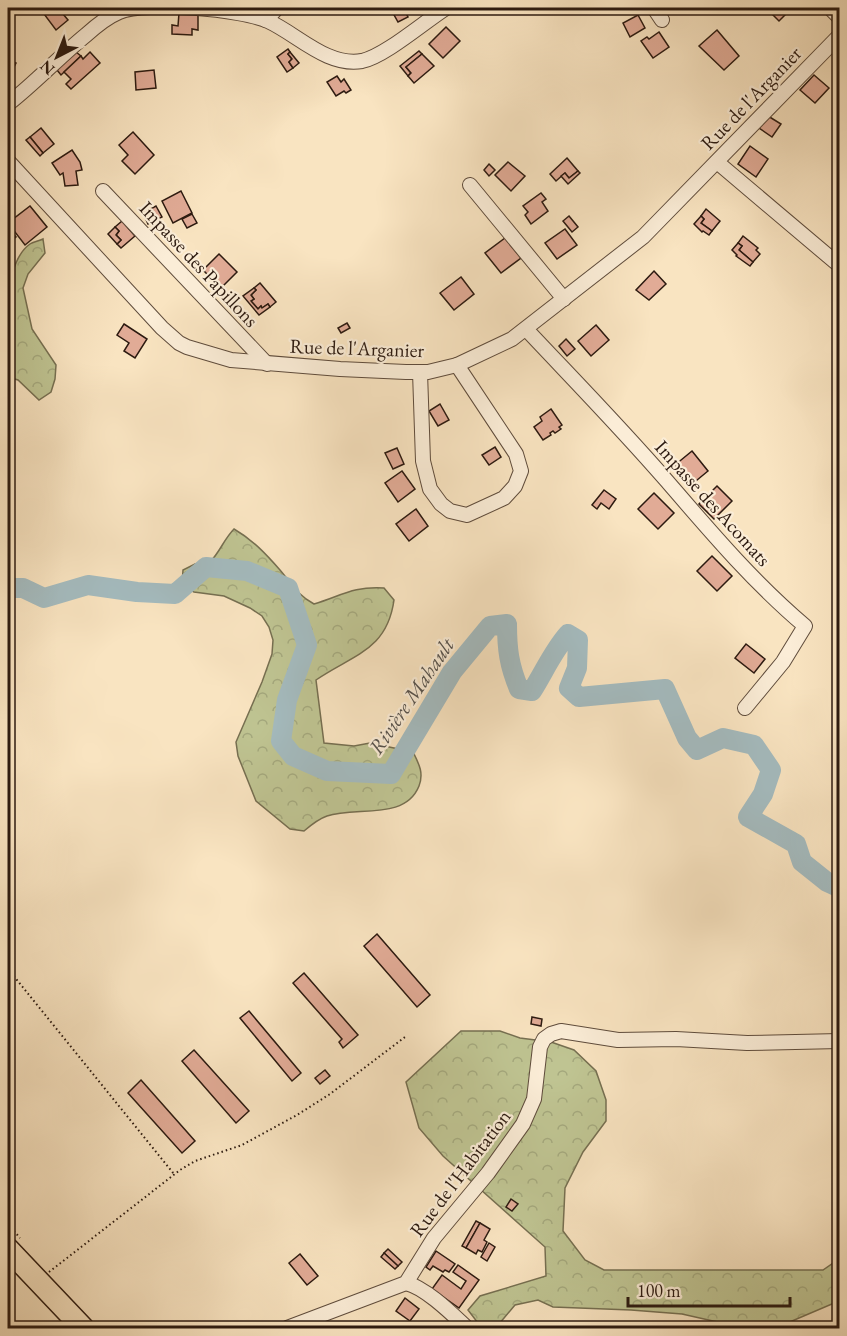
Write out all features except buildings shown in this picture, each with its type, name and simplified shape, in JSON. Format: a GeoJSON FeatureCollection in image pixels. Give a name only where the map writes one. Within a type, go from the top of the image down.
{"type":"FeatureCollection","features":[{"type":"Feature","properties":{"kind":"highway"},"geometry":{"type":"LineString","coordinates":[[8,1249],[83,1329]]}},
{"type":"Feature","properties":{"kind":"highway"},"geometry":{"type":"LineString","coordinates":[[8,1264],[69,1329]]}},
{"type":"Feature","properties":{"kind":"street"},"geometry":{"type":"LineString","coordinates":[[8,104],[76,43],[103,21],[122,11],[141,8],[196,8],[261,15],[326,54],[342,60],[357,61],[378,55],[446,8]]}},
{"type":"Feature","properties":{"kind":"street"},"geometry":{"type":"LineString","coordinates":[[261,15],[277,8]]}},
{"type":"Feature","properties":{"kind":"street"},"geometry":{"type":"LineString","coordinates":[[654,8],[662,20]]}},
{"type":"Feature","properties":{"kind":"street"},"geometry":{"type":"LineString","coordinates":[[830,8],[840,18]]}},
{"type":"Feature","properties":{"kind":"street","name":"Rue de l'Arganier"},"geometry":{"type":"LineString","coordinates":[[8,161],[154,320],[179,343],[222,358],[267,364],[420,372],[445,369],[512,339],[643,237],[840,35]]}},
{"type":"Feature","properties":{"kind":"street"},"geometry":{"type":"LineString","coordinates":[[717,162],[840,266]]}},
{"type":"Feature","properties":{"kind":"street"},"geometry":{"type":"LineString","coordinates":[[470,185],[564,298]]}},
{"type":"Feature","properties":{"kind":"street","name":"Impasse des Papillons"},"geometry":{"type":"LineString","coordinates":[[103,191],[267,364]]}},
{"type":"Feature","properties":{"kind":"street","name":"Impasse des Acomats"},"geometry":{"type":"LineString","coordinates":[[526,329],[597,403],[701,522],[774,600],[805,626],[783,662],[745,708]]}},
{"type":"Feature","properties":{"kind":"street"},"geometry":{"type":"LineString","coordinates":[[420,372],[423,461],[430,489],[450,512],[467,515],[504,498],[515,486],[521,471],[516,454],[457,365]]}},
{"type":"Feature","properties":{"kind":"street","name":"Rue de l'Habitation"},"geometry":{"type":"LineString","coordinates":[[406,1283],[434,1238],[488,1173],[523,1124],[534,1100],[540,1047],[550,1034],[561,1032],[618,1040],[676,1039],[747,1043],[840,1041]]}},
{"type":"Feature","properties":{"kind":"street"},"geometry":{"type":"LineString","coordinates":[[297,1327],[406,1283],[417,1288],[452,1313],[467,1329]]}},
{"type":"Feature","properties":{"kind":"path"},"geometry":{"type":"LineString","coordinates":[[8,969],[174,1174]]}},
{"type":"Feature","properties":{"kind":"path"},"geometry":{"type":"LineString","coordinates":[[38,1281],[174,1174],[195,1161],[228,1152],[297,1115],[330,1094],[405,1037]]}},
{"type":"Feature","properties":{"kind":"green space"},"geometry":{"type":"Polygon","coordinates":[[[43,239],[45,253],[28,274],[23,288],[32,329],[56,365],[51,392],[39,400],[18,380],[8,377],[7,306],[14,269],[20,254],[30,244],[43,239]]]}},
{"type":"Feature","properties":{"kind":"green space"},"geometry":{"type":"Polygon","coordinates":[[[234,529],[259,548],[299,593],[314,604],[355,590],[373,588],[384,588],[394,600],[390,617],[376,641],[366,650],[316,680],[324,743],[354,746],[370,743],[413,752],[421,777],[419,786],[412,797],[403,804],[379,810],[327,816],[304,831],[290,829],[256,801],[238,756],[236,742],[272,654],[273,640],[269,627],[262,616],[250,608],[224,596],[194,592],[182,585],[183,570],[195,564],[210,562],[234,529]]]}},
{"type":"Feature","properties":{"kind":"green space"},"geometry":{"type":"Polygon","coordinates":[[[461,1031],[500,1031],[520,1038],[551,1042],[574,1050],[596,1071],[606,1100],[606,1121],[583,1152],[565,1188],[563,1231],[585,1260],[604,1270],[823,1270],[839,1259],[839,1301],[778,1327],[744,1328],[682,1314],[553,1307],[538,1300],[515,1305],[499,1324],[481,1327],[468,1310],[480,1296],[546,1276],[545,1247],[443,1156],[419,1128],[406,1082],[461,1031]]]}},
{"type":"Feature","properties":{"kind":"waterway","name":"Rivière Mahault"},"geometry":{"type":"LineString","coordinates":[[8,588],[23,588],[44,598],[88,585],[137,592],[175,594],[206,567],[247,571],[288,588],[307,645],[287,700],[281,741],[293,756],[327,771],[391,774],[452,672],[490,626],[507,624],[509,657],[519,689],[532,691],[553,654],[568,634],[578,640],[577,668],[569,688],[579,697],[665,689],[687,738],[697,750],[723,738],[754,745],[771,770],[763,794],[748,817],[796,844],[802,862],[827,882],[840,888]]}}]}
